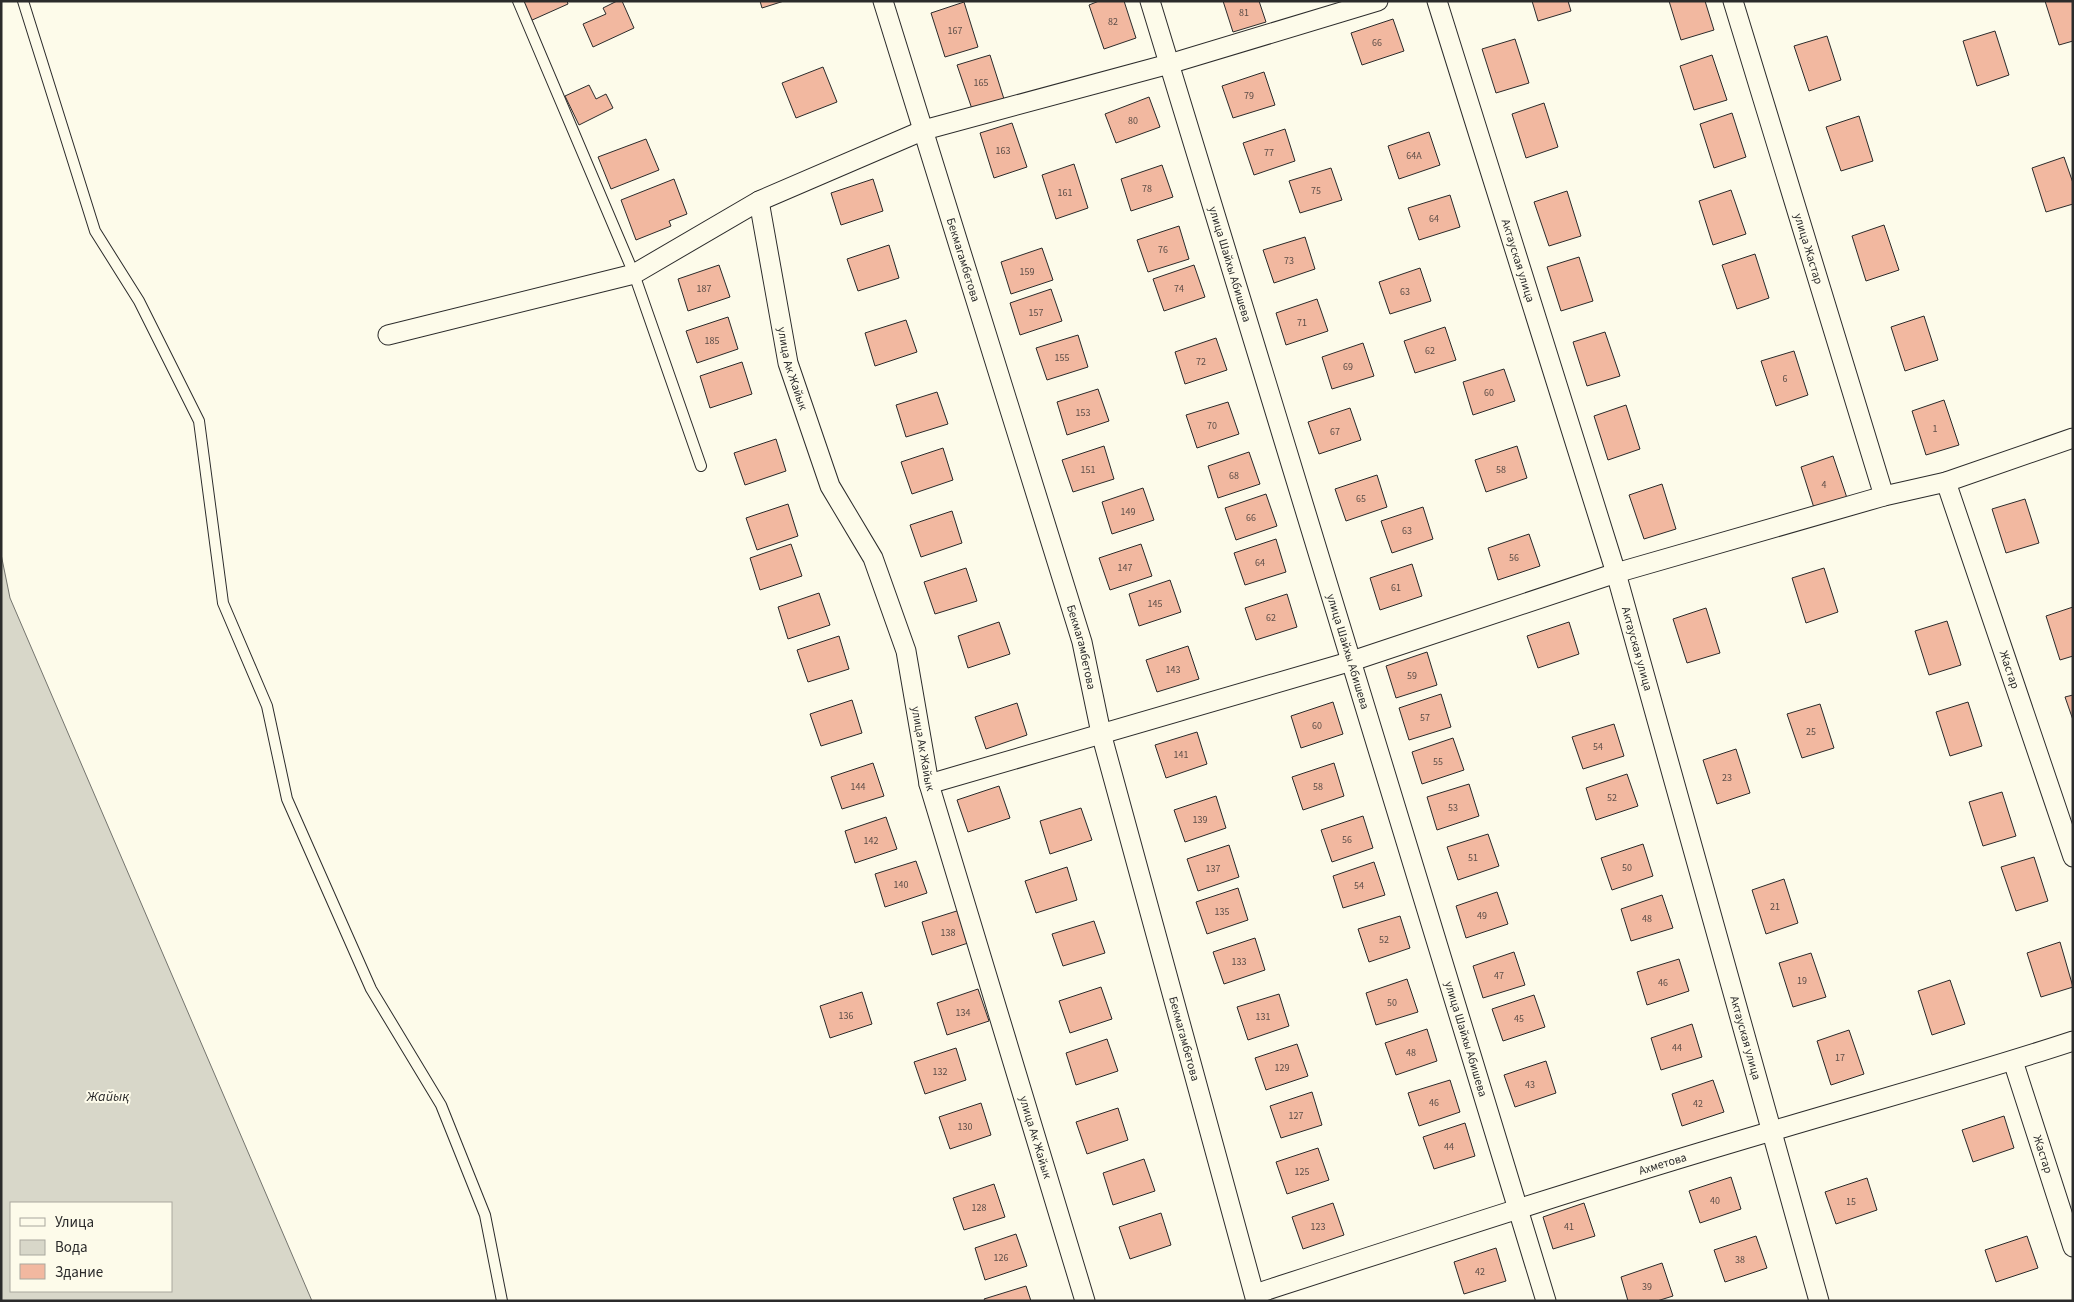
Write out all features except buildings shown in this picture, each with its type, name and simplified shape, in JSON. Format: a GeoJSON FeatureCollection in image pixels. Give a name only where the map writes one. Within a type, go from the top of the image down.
{"type":"FeatureCollection","features":[{"type":"Feature","properties":{"kind":"street","name":"Бекмагамбетова"},"geometry":{"type":"LineString","coordinates":[[883,1],[1082,642],[1101,734],[1256,1297]]}},
{"type":"Feature","properties":{"kind":"street","name":"улица Шайхы Абишева"},"geometry":{"type":"LineString","coordinates":[[1150,1],[1546,1301]]}},
{"type":"Feature","properties":{"kind":"street"},"geometry":{"type":"LineString","coordinates":[[388,335],[634,274],[759,201],[924,130],[1169,64],[1378,1]]}},
{"type":"Feature","properties":{"kind":"street","name":"Актауская улица"},"geometry":{"type":"LineString","coordinates":[[1437,1],[1616,573],[1819,1301]]}},
{"type":"Feature","properties":{"kind":"street","name":"улица Жастар"},"geometry":{"type":"LineString","coordinates":[[1733,1],[1884,496]]}},
{"type":"Feature","properties":{"kind":"street","name":"улица Ак Жайык"},"geometry":{"type":"LineString","coordinates":[[759,201],[788,363],[830,486],[874,558],[906,651],[929,784],[1085,1301]]}},
{"type":"Feature","properties":{"kind":"street"},"geometry":{"type":"LineString","coordinates":[[929,784],[1352,661],[1616,573],[1884,496],[1946,482],[2073,438]]}},
{"type":"Feature","properties":{"kind":"street","name":"Жастар"},"geometry":{"type":"LineString","coordinates":[[1946,482],[2073,857]]}},
{"type":"Feature","properties":{"kind":"street","name":"Ахметова"},"geometry":{"type":"LineString","coordinates":[[1256,1297],[1517,1209],[1771,1131],[2013,1061],[2073,1041]]}},
{"type":"Feature","properties":{"kind":"street","name":"Жастар"},"geometry":{"type":"LineString","coordinates":[[2013,1061],[2073,1246]]}},
{"type":"Feature","properties":{"kind":"lane"},"geometry":{"type":"LineString","coordinates":[[23,1],[95,230],[139,302],[199,420],[223,603],[267,706],[287,799],[371,989],[441,1105],[485,1215],[502,1301]]}},
{"type":"Feature","properties":{"kind":"lane"},"geometry":{"type":"LineString","coordinates":[[518,1],[634,274],[701,466]]}},
{"type":"Feature","properties":{"kind":"water","name":"Жайық"},"geometry":{"type":"Polygon","coordinates":[[[1,554],[10,598],[312,1301],[1,1301],[1,554]]]}}]}
